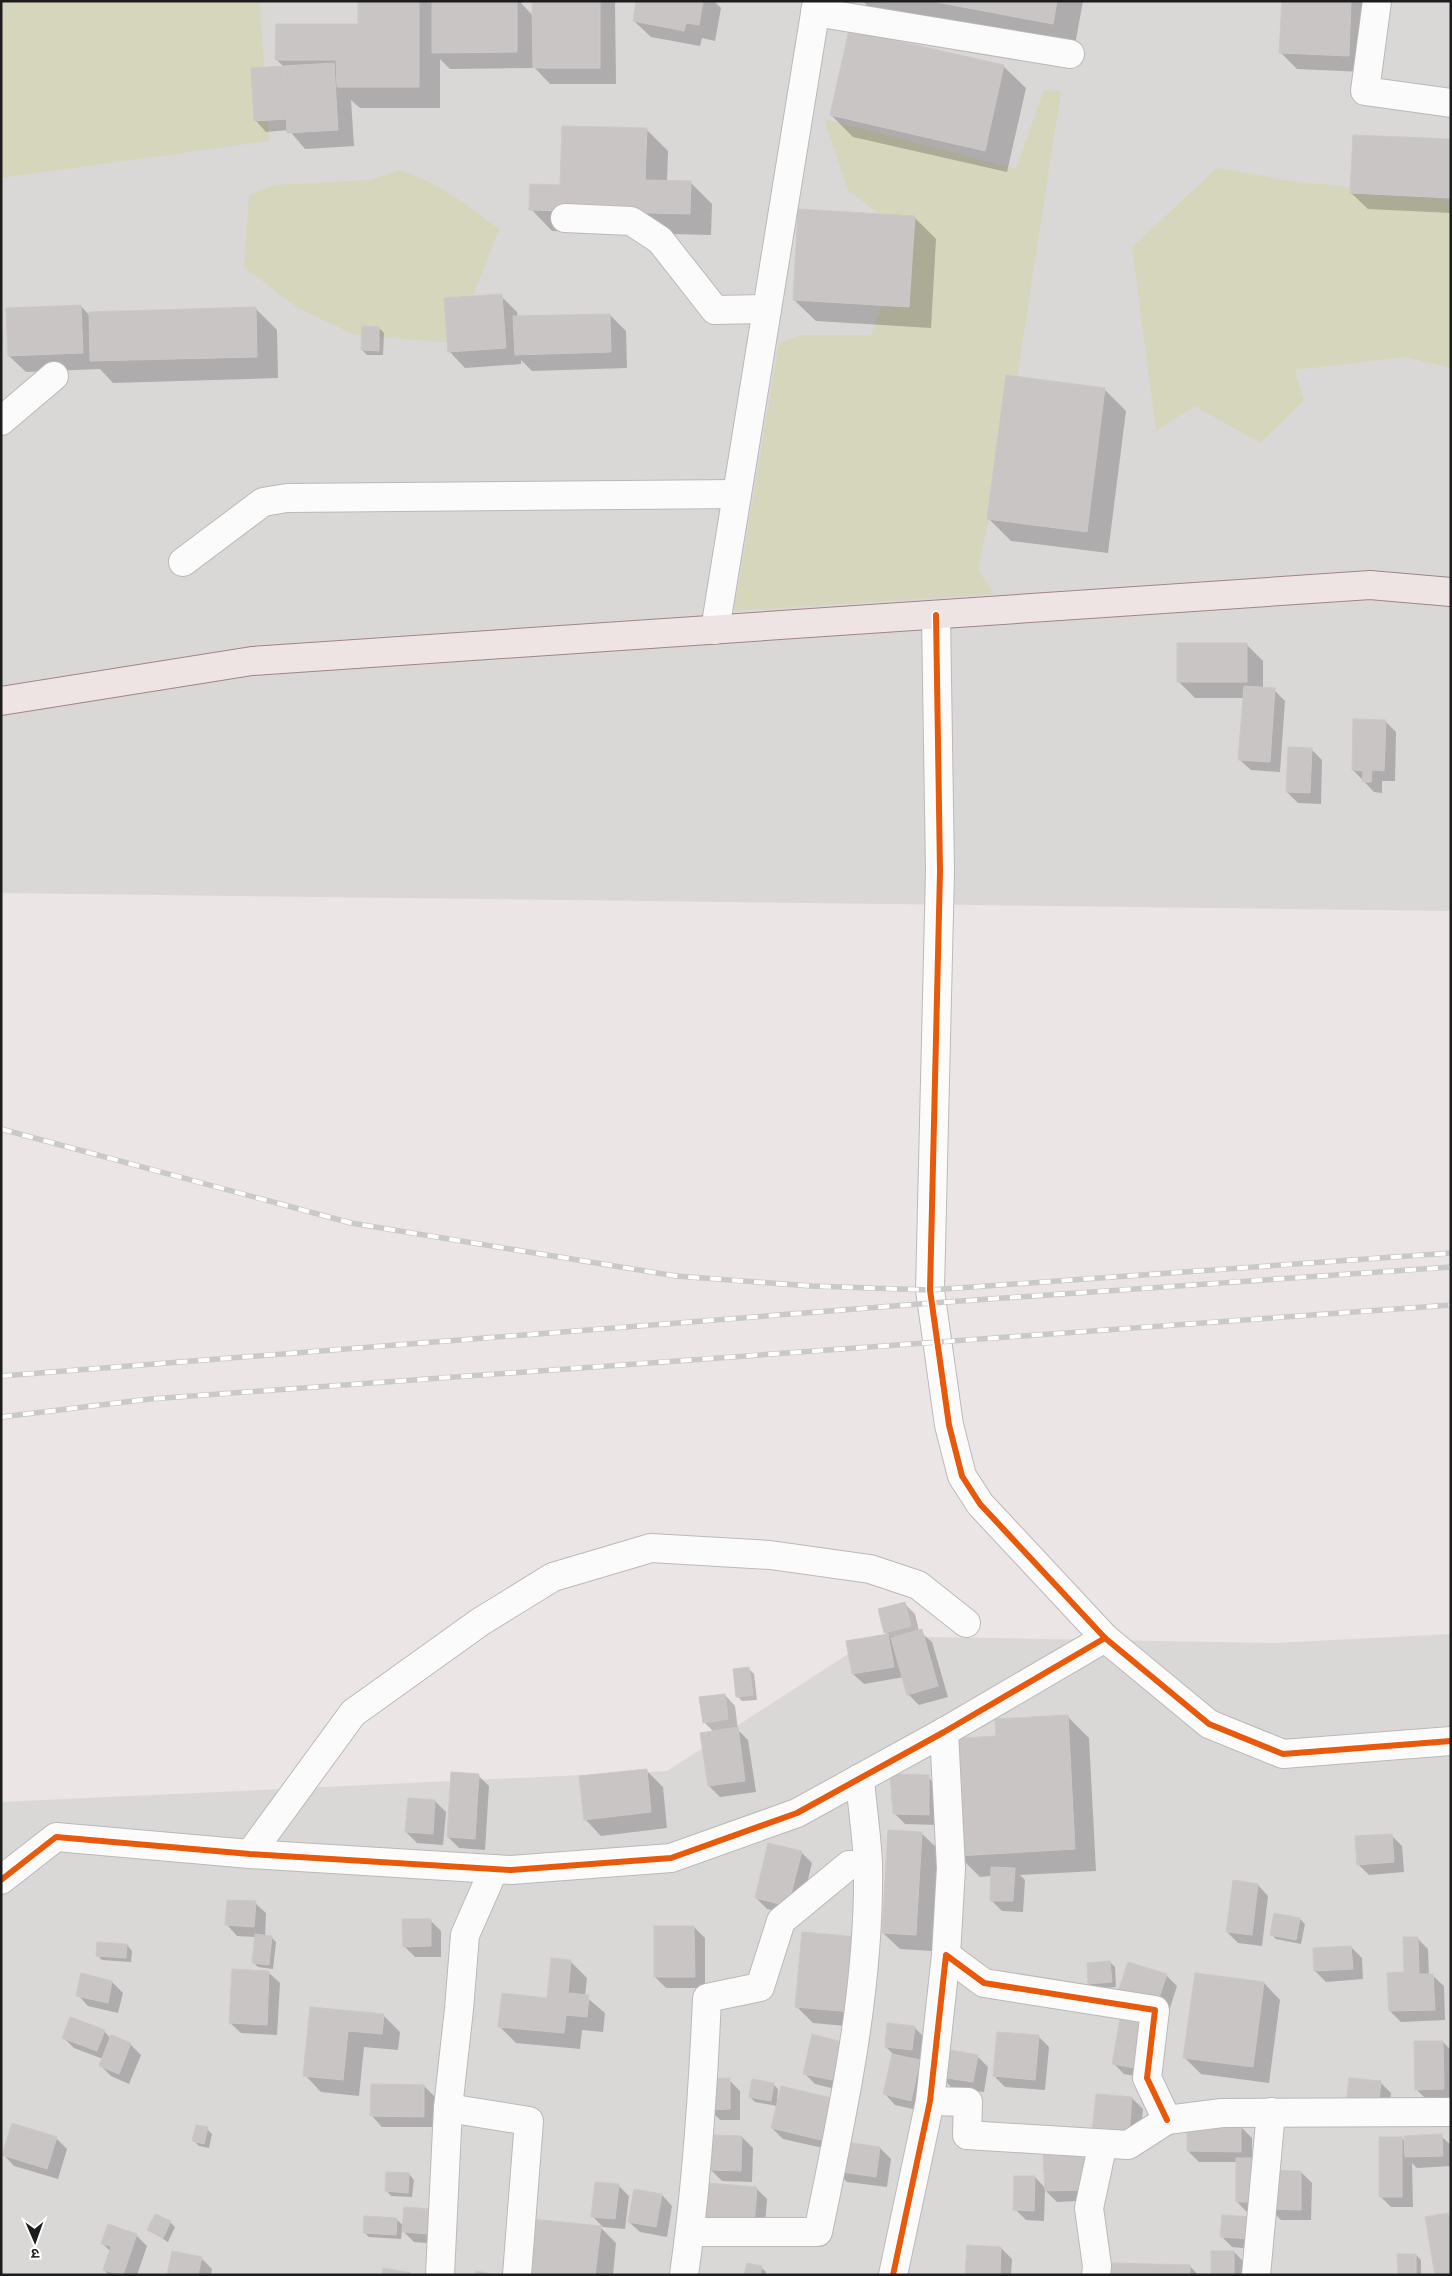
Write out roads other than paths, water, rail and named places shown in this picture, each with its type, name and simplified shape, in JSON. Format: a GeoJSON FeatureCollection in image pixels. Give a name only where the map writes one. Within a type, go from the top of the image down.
{"type":"FeatureCollection","features":[{"type":"Feature","properties":{"kind":"main road"},"geometry":{"type":"LineString","coordinates":[[1,700],[252,661],[1370,585],[1451,592]]}},
{"type":"Feature","properties":{"kind":"street"},"geometry":{"type":"LineString","coordinates":[[1377,1],[1365,91],[1451,103]]}},
{"type":"Feature","properties":{"kind":"street"},"geometry":{"type":"LineString","coordinates":[[715,630],[816,7],[1070,54]]}},
{"type":"Feature","properties":{"kind":"street"},"geometry":{"type":"LineString","coordinates":[[564,218],[631,221],[660,240],[715,310],[767,308]]}},
{"type":"Feature","properties":{"kind":"street"},"geometry":{"type":"LineString","coordinates":[[1,422],[54,376]]}},
{"type":"Feature","properties":{"kind":"street"},"geometry":{"type":"LineString","coordinates":[[183,562],[263,502],[287,498],[737,494]]}},
{"type":"Feature","properties":{"kind":"street"},"geometry":{"type":"LineString","coordinates":[[936,615],[940,871],[930,1290],[949,1425],[962,1476],[980,1504],[1105,1638],[1209,1724],[1283,1754],[1451,1741]]}},
{"type":"Feature","properties":{"kind":"street"},"geometry":{"type":"LineString","coordinates":[[250,1854],[353,1713],[480,1622],[553,1577],[651,1548],[770,1555],[870,1570],[918,1585],[966,1623]]}},
{"type":"Feature","properties":{"kind":"street"},"geometry":{"type":"LineString","coordinates":[[1,1880],[56,1837],[250,1854],[511,1870],[671,1858],[797,1813],[944,1732],[1105,1638]]}},
{"type":"Feature","properties":{"kind":"street"},"geometry":{"type":"LineString","coordinates":[[893,2275],[930,2102],[946,1955],[951,1868],[944,1732]]}},
{"type":"Feature","properties":{"kind":"street"},"geometry":{"type":"LineString","coordinates":[[690,2232],[818,2232],[841,2119],[863,1978],[868,1865],[860,1778]]}},
{"type":"Feature","properties":{"kind":"street"},"geometry":{"type":"LineString","coordinates":[[684,2275],[690,2232],[703,2087],[707,1998],[760,1987],[781,1921],[849,1866],[868,1865]]}},
{"type":"Feature","properties":{"kind":"street"},"geometry":{"type":"LineString","coordinates":[[440,2275],[448,2108],[465,1935],[494,1869]]}},
{"type":"Feature","properties":{"kind":"street"},"geometry":{"type":"LineString","coordinates":[[946,1955],[984,1983],[1155,2010],[1147,2078],[1167,2120]]}},
{"type":"Feature","properties":{"kind":"street"},"geometry":{"type":"LineString","coordinates":[[930,2102],[968,2102],[967,2135],[1128,2145],[1167,2120],[1222,2113],[1451,2112]]}},
{"type":"Feature","properties":{"kind":"street"},"geometry":{"type":"LineString","coordinates":[[448,2108],[529,2121],[517,2275]]}},
{"type":"Feature","properties":{"kind":"street"},"geometry":{"type":"LineString","coordinates":[[1256,2275],[1271,2112]]}},
{"type":"Feature","properties":{"kind":"street"},"geometry":{"type":"LineString","coordinates":[[1096,2275],[1097,2266],[1089,2208],[1101,2152]]}},
{"type":"Feature","properties":{"kind":"railway"},"geometry":{"type":"LineString","coordinates":[[1,1129],[351,1223],[676,1276],[811,1286],[930,1290],[1451,1253]]}},
{"type":"Feature","properties":{"kind":"railway"},"geometry":{"type":"LineString","coordinates":[[1,1376],[932,1303],[1451,1267]]}},
{"type":"Feature","properties":{"kind":"railway"},"geometry":{"type":"LineString","coordinates":[[1,1417],[150,1399],[1451,1305]]}}]}
